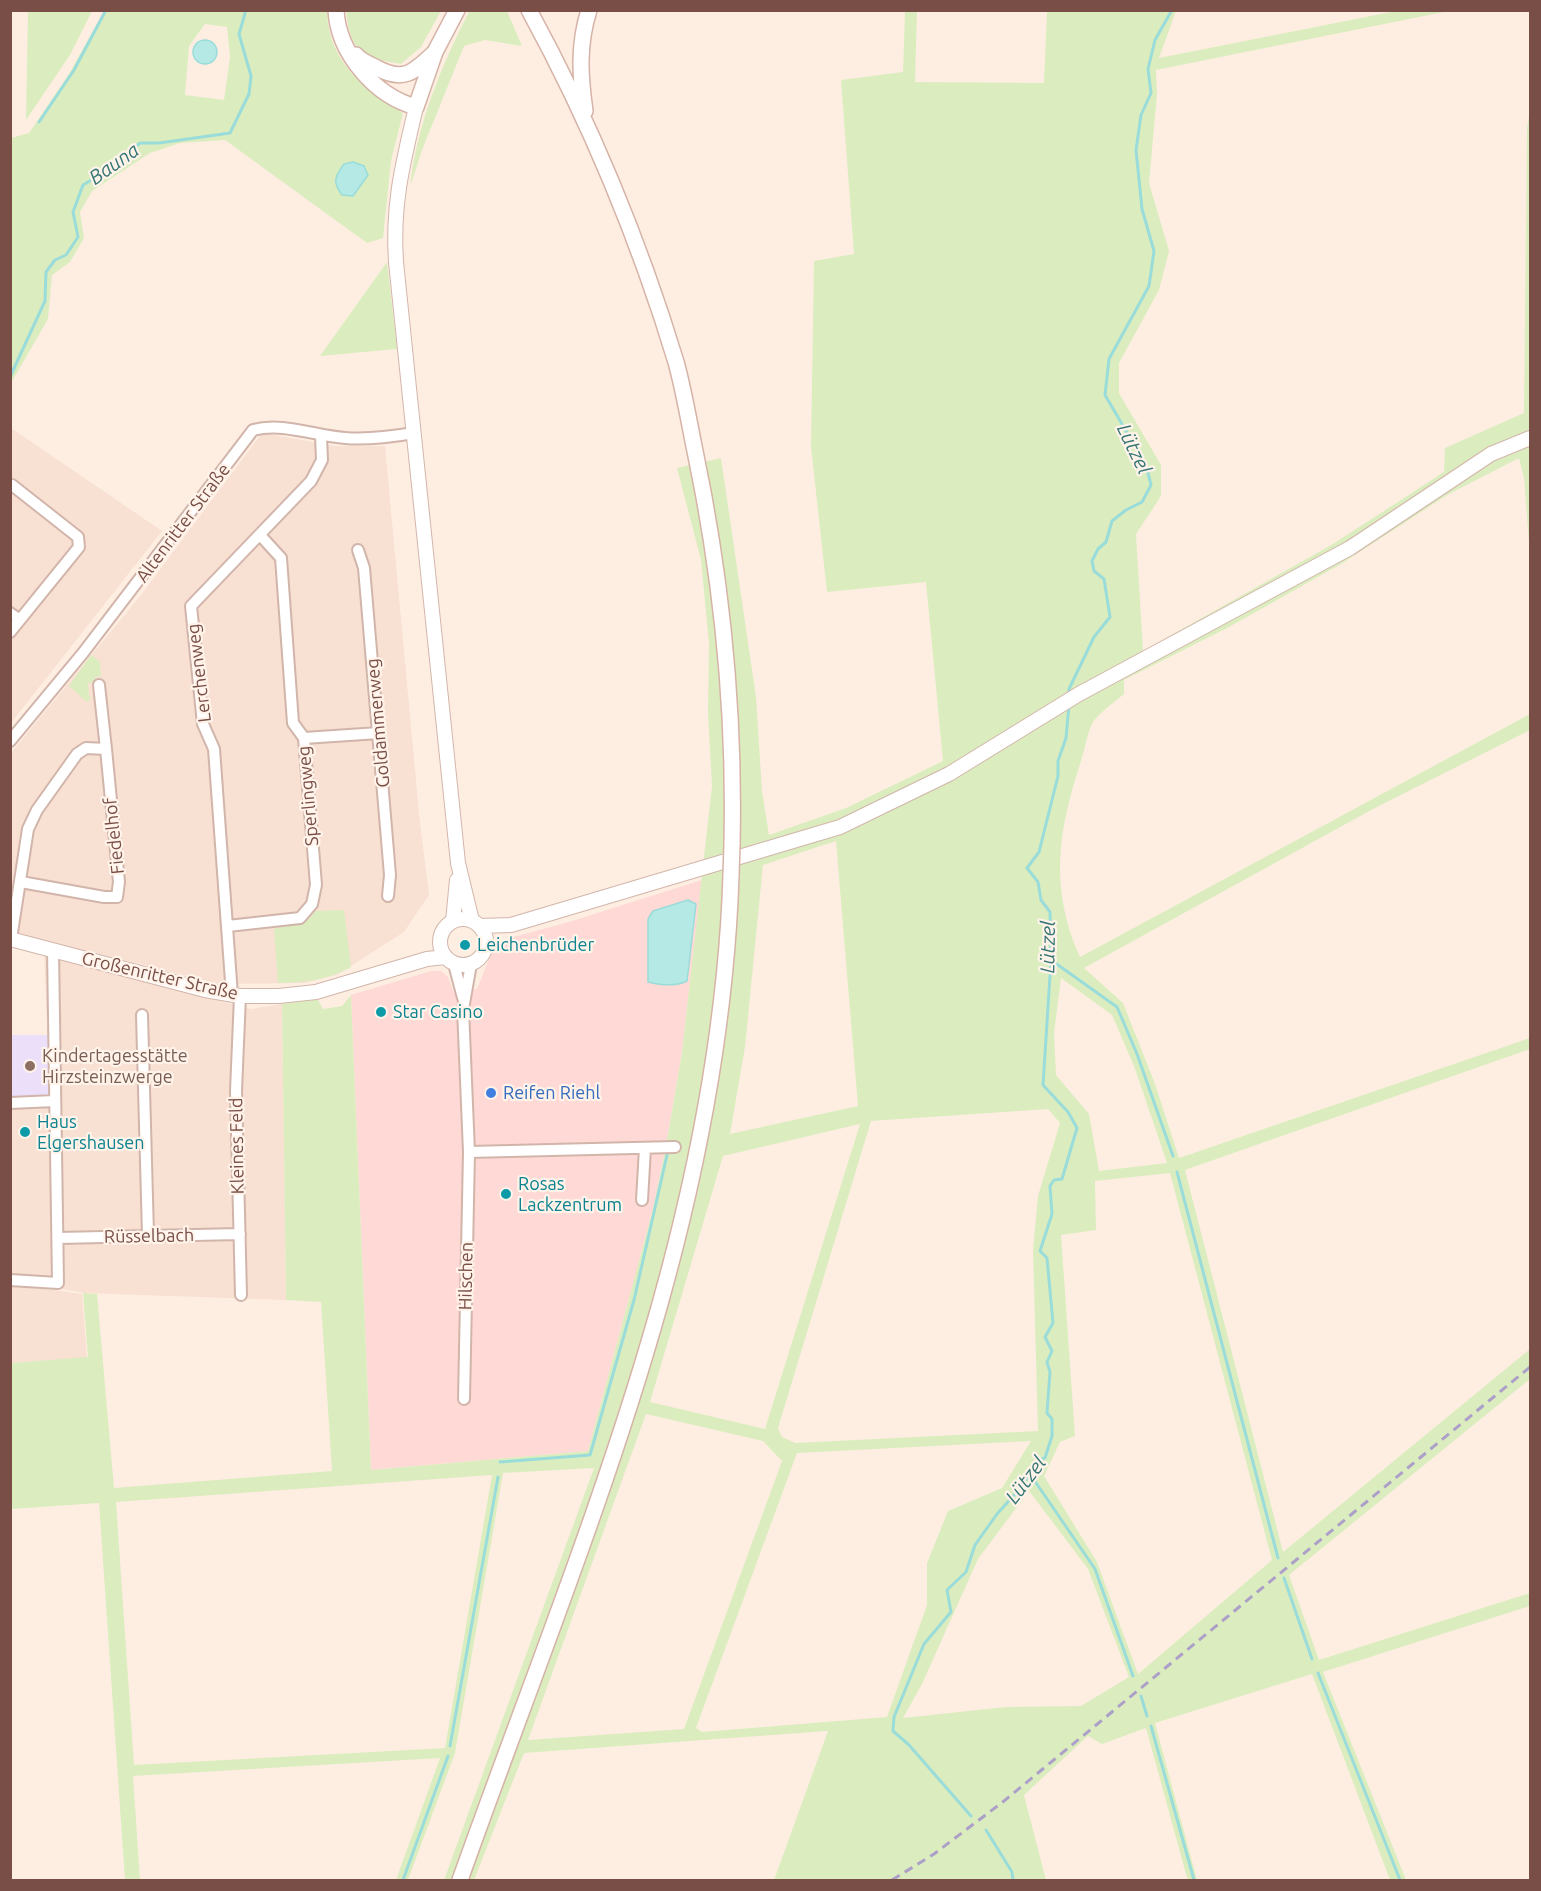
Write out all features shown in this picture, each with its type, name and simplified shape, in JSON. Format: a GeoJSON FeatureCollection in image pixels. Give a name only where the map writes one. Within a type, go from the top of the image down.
{"type":"FeatureCollection","features":[{"type":"Feature","properties":{"kind":"main road"},"geometry":{"type":"LineString","coordinates":[[336,10],[338,30],[347,53],[365,74],[387,92],[418,102]]}},
{"type":"Feature","properties":{"kind":"main road"},"geometry":{"type":"LineString","coordinates":[[341,10],[342,28],[350,46],[360,60],[415,90],[418,102]]}},
{"type":"Feature","properties":{"kind":"main road"},"geometry":{"type":"LineString","coordinates":[[418,102],[435,52],[457,10]]}},
{"type":"Feature","properties":{"kind":"main road"},"geometry":{"type":"LineString","coordinates":[[460,1881],[584,1543],[631,1402],[684,1221],[704,1128],[717,1043],[727,951],[731,875],[732,763],[723,618],[704,495],[676,364],[623,212],[588,126],[529,10]]}},
{"type":"Feature","properties":{"kind":"main road"},"geometry":{"type":"LineString","coordinates":[[588,126],[580,78],[581,36],[590,10]]}},
{"type":"Feature","properties":{"kind":"main road"},"geometry":{"type":"LineString","coordinates":[[391,75],[412,72],[435,52]]}},
{"type":"Feature","properties":{"kind":"street"},"geometry":{"type":"LineString","coordinates":[[418,102],[397,186],[395,248],[458,863],[453,921]]}},
{"type":"Feature","properties":{"kind":"street","name":"Altenritter Straße"},"geometry":{"type":"LineString","coordinates":[[10,741],[90,644],[250,434],[271,427],[321,436],[372,440],[414,433]]}},
{"type":"Feature","properties":{"kind":"street","name":"Lerchenweg"},"geometry":{"type":"LineString","coordinates":[[236,996],[214,749],[202,724],[191,606],[311,481],[322,460],[321,436]]}},
{"type":"Feature","properties":{"kind":"street"},"geometry":{"type":"LineString","coordinates":[[511,925],[453,921],[447,925],[440,938],[449,960],[471,964],[482,956],[486,943],[511,925],[840,827],[949,774],[1079,694],[1350,548],[1491,454],[1530,438]]}},
{"type":"Feature","properties":{"kind":"street"},"geometry":{"type":"LineString","coordinates":[[10,487],[12,485],[78,537],[79,547],[10,632]]}},
{"type":"Feature","properties":{"kind":"street","name":"Sperlingweg"},"geometry":{"type":"LineString","coordinates":[[228,926],[300,918],[312,904],[316,885],[304,738],[294,723],[281,558],[260,535]]}},
{"type":"Feature","properties":{"kind":"street","name":"Goldammerweg"},"geometry":{"type":"LineString","coordinates":[[358,550],[364,568],[379,733],[390,875],[388,896]]}},
{"type":"Feature","properties":{"kind":"street"},"geometry":{"type":"LineString","coordinates":[[10,613],[20,620]]}},
{"type":"Feature","properties":{"kind":"street","name":"Fiedelhof"},"geometry":{"type":"LineString","coordinates":[[21,882],[104,897],[117,897],[119,882],[99,685]]}},
{"type":"Feature","properties":{"kind":"street"},"geometry":{"type":"LineString","coordinates":[[304,738],[379,733]]}},
{"type":"Feature","properties":{"kind":"street"},"geometry":{"type":"LineString","coordinates":[[11,939],[28,829],[37,810],[77,754],[86,748],[106,749]]}},
{"type":"Feature","properties":{"kind":"street"},"geometry":{"type":"LineString","coordinates":[[458,863],[476,923],[486,943]]}},
{"type":"Feature","properties":{"kind":"street","name":"Großenritter Straße"},"geometry":{"type":"LineString","coordinates":[[346,983],[427,950],[440,938]]}},
{"type":"Feature","properties":{"kind":"street","name":"Großenritter Straße"},"geometry":{"type":"LineString","coordinates":[[11,939],[236,996],[279,996],[316,992],[427,959],[449,960]]}},
{"type":"Feature","properties":{"kind":"street"},"geometry":{"type":"LineString","coordinates":[[10,1280],[58,1284],[54,950]]}},
{"type":"Feature","properties":{"kind":"street","name":"Hilschen"},"geometry":{"type":"LineString","coordinates":[[449,960],[464,1002]]}},
{"type":"Feature","properties":{"kind":"street","name":"Hilschen"},"geometry":{"type":"LineString","coordinates":[[464,1399],[469,1152],[464,1002],[471,964]]}},
{"type":"Feature","properties":{"kind":"street","name":"Kleines Feld"},"geometry":{"type":"LineString","coordinates":[[236,996],[241,1295]]}},
{"type":"Feature","properties":{"kind":"street"},"geometry":{"type":"LineString","coordinates":[[142,1015],[148,1235]]}},
{"type":"Feature","properties":{"kind":"street"},"geometry":{"type":"LineString","coordinates":[[10,1103],[55,1101]]}},
{"type":"Feature","properties":{"kind":"street"},"geometry":{"type":"LineString","coordinates":[[469,1152],[675,1147]]}},
{"type":"Feature","properties":{"kind":"street"},"geometry":{"type":"LineString","coordinates":[[642,1200],[645,1148]]}},
{"type":"Feature","properties":{"kind":"street","name":"Rüsselbach"},"geometry":{"type":"LineString","coordinates":[[58,1238],[240,1233]]}},
{"type":"Feature","properties":{"kind":"shaded area"},"geometry":{"type":"Polygon","coordinates":[[[11,428],[162,531],[11,723],[11,428]]]}},
{"type":"Feature","properties":{"kind":"shaded area"},"geometry":{"type":"Polygon","coordinates":[[[262,433],[335,446],[385,446],[420,824],[429,895],[404,932],[337,975],[304,983],[219,984],[11,932],[11,753],[141,595],[262,433]]]}},
{"type":"Feature","properties":{"kind":"shaded area"},"geometry":{"type":"Polygon","coordinates":[[[702,880],[682,1052],[666,1146],[653,1209],[588,1451],[371,1470],[351,995],[431,971],[441,971],[448,977],[454,993],[477,989],[493,949],[510,938],[702,880]]]}},
{"type":"Feature","properties":{"kind":"shaded area"},"geometry":{"type":"Polygon","coordinates":[[[44,953],[251,1009],[282,1004],[286,1300],[83,1293],[11,1278],[10,1098],[50,1096],[44,953]]]}},
{"type":"Feature","properties":{"kind":"shaded area","name":"Kindertagesstätte Hirzsteinzwerge"},"geometry":{"type":"Polygon","coordinates":[[[10,1035],[49,1035],[50,1097],[11,1098],[10,1035]]]}},
{"type":"Feature","properties":{"kind":"shaded area"},"geometry":{"type":"Polygon","coordinates":[[[11,1284],[82,1294],[87,1358],[11,1363],[11,1284]]]}},
{"type":"Feature","properties":{"kind":"green space"},"geometry":{"type":"Polygon","coordinates":[[[470,10],[507,11],[522,46],[485,40],[464,46],[422,150],[410,187],[424,118],[449,52],[470,10]]]}},
{"type":"Feature","properties":{"kind":"green space"},"geometry":{"type":"Polygon","coordinates":[[[28,11],[92,11],[70,55],[26,120],[28,11]]]}},
{"type":"Feature","properties":{"kind":"green space"},"geometry":{"type":"Polygon","coordinates":[[[104,11],[327,11],[334,44],[350,72],[374,94],[403,113],[391,161],[383,238],[367,243],[225,140],[180,143],[150,153],[92,191],[80,212],[84,238],[70,262],[52,275],[48,319],[11,383],[11,138],[29,133],[69,74],[104,11]],[[205,24],[189,46],[185,95],[224,100],[230,57],[227,27],[205,24]]]}},
{"type":"Feature","properties":{"kind":"green space"},"geometry":{"type":"Polygon","coordinates":[[[346,11],[441,11],[421,47],[401,64],[377,59],[360,50],[351,35],[346,11]]]}},
{"type":"Feature","properties":{"kind":"green space"},"geometry":{"type":"Polygon","coordinates":[[[905,11],[917,11],[915,82],[1044,83],[1047,11],[1176,11],[1159,58],[1396,11],[1449,11],[1156,70],[1157,94],[1149,183],[1169,251],[1159,290],[1119,363],[1119,393],[1161,465],[1161,496],[1136,534],[1143,651],[1333,544],[1444,472],[1445,448],[1524,413],[1527,128],[1530,110],[1530,556],[1524,478],[1519,458],[1449,494],[1341,564],[1229,627],[1124,680],[1124,694],[1096,718],[1089,731],[1067,811],[1060,859],[1064,907],[1070,932],[1080,957],[1530,714],[1530,730],[1373,809],[1084,968],[1123,1003],[1155,1084],[1179,1158],[1530,1038],[1530,1049],[1185,1170],[1283,1552],[1530,1349],[1530,1379],[1289,1575],[1319,1660],[1530,1593],[1530,1606],[1323,1672],[1406,1880],[1390,1880],[1312,1674],[1155,1723],[1197,1880],[1188,1880],[1146,1728],[1102,1744],[1088,1736],[1024,1795],[1046,1880],[774,1880],[828,1731],[524,1753],[474,1880],[444,1880],[594,1468],[503,1473],[455,1753],[408,1880],[396,1880],[440,1758],[133,1776],[140,1880],[125,1880],[99,1503],[11,1509],[11,1363],[88,1357],[83,1293],[97,1294],[114,1488],[332,1471],[321,1302],[286,1300],[282,1004],[317,998],[323,1009],[342,1006],[351,995],[371,1470],[588,1451],[653,1209],[666,1146],[682,1052],[712,786],[708,714],[709,643],[701,560],[677,468],[721,458],[756,697],[762,791],[769,835],[846,808],[943,761],[926,582],[827,592],[811,447],[814,261],[854,254],[841,80],[903,72],[905,11]],[[836,841],[763,865],[745,1047],[730,1134],[858,1106],[836,841]],[[1061,978],[1054,1033],[1056,1075],[1089,1114],[1099,1171],[1167,1163],[1134,1066],[1112,1015],[1061,978]],[[1048,1109],[871,1121],[778,1428],[782,1437],[795,1443],[1038,1431],[1033,1250],[1038,1196],[1060,1123],[1048,1109]],[[860,1124],[723,1156],[650,1402],[765,1429],[860,1124]],[[1170,1173],[1095,1181],[1096,1230],[1061,1235],[1075,1436],[1060,1442],[1044,1476],[1097,1562],[1138,1674],[1272,1560],[1170,1173]],[[646,1414],[528,1740],[684,1729],[782,1461],[763,1441],[646,1414]],[[1031,1441],[797,1453],[696,1728],[702,1732],[887,1717],[927,1605],[927,1563],[948,1511],[1002,1488],[1031,1441]],[[492,1475],[116,1502],[134,1765],[445,1748],[492,1475]],[[1029,1491],[978,1559],[922,1684],[903,1718],[1006,1707],[1081,1706],[1129,1677],[1088,1569],[1029,1491]]]}},
{"type":"Feature","properties":{"kind":"green space"},"geometry":{"type":"Polygon","coordinates":[[[387,262],[397,349],[320,356],[387,262]]]}},
{"type":"Feature","properties":{"kind":"green space"},"geometry":{"type":"Polygon","coordinates":[[[91,655],[100,662],[101,676],[95,677],[95,682],[88,683],[89,697],[92,697],[87,702],[69,686],[91,655]]]}},
{"type":"Feature","properties":{"kind":"green space"},"geometry":{"type":"Polygon","coordinates":[[[344,910],[351,967],[316,980],[278,983],[274,929],[309,919],[315,911],[344,910]]]}},
{"type":"Feature","properties":{"kind":"water"},"geometry":{"type":"Polygon","coordinates":[[[200,40],[210,40],[217,47],[217,57],[210,64],[200,64],[193,57],[193,47],[200,40]]]}},
{"type":"Feature","properties":{"kind":"water"},"geometry":{"type":"Polygon","coordinates":[[[353,162],[364,166],[368,175],[353,196],[342,195],[336,183],[337,176],[344,164],[353,162]]]}},
{"type":"Feature","properties":{"kind":"water"},"geometry":{"type":"Polygon","coordinates":[[[688,900],[696,904],[687,981],[668,985],[648,982],[648,919],[653,911],[688,900]]]}},
{"type":"Feature","properties":{"kind":"waterway"},"geometry":{"type":"LineString","coordinates":[[39,122],[74,70],[106,10]]}},
{"type":"Feature","properties":{"kind":"waterway","name":"Bauna"},"geometry":{"type":"LineString","coordinates":[[10,377],[45,301],[46,272],[55,260],[66,255],[78,237],[73,212],[83,185],[103,173],[140,143],[159,143],[230,133],[249,94],[251,76],[239,34],[246,10]]}},
{"type":"Feature","properties":{"kind":"waterway","name":"Lützel"},"geometry":{"type":"LineString","coordinates":[[1069,696],[1069,689],[1094,637],[1110,617],[1104,579],[1094,571],[1092,561],[1098,549],[1106,542],[1112,521],[1126,510],[1142,502],[1151,485],[1146,465],[1105,395],[1109,359],[1149,286],[1154,251],[1142,209],[1136,150],[1141,115],[1151,93],[1148,69],[1155,40],[1172,10]]}},
{"type":"Feature","properties":{"kind":"waterway"},"geometry":{"type":"LineString","coordinates":[[10,337],[10,363]]}},
{"type":"Feature","properties":{"kind":"waterway","name":"Lützel"},"geometry":{"type":"LineString","coordinates":[[971,1816],[909,1745],[893,1731],[894,1717],[924,1644],[951,1612],[947,1590],[966,1572],[975,1545],[997,1514],[1024,1484],[1032,1466],[1038,1460],[1045,1458],[1052,1436],[1052,1419],[1047,1413],[1050,1372],[1047,1362],[1052,1351],[1045,1337],[1053,1323],[1047,1258],[1040,1251],[1052,1214],[1050,1186],[1054,1180],[1062,1179],[1077,1128],[1068,1112],[1043,1085],[1051,960],[1050,912],[1041,900],[1038,882],[1027,868],[1039,852],[1058,776],[1058,761],[1066,738],[1069,705]]}},
{"type":"Feature","properties":{"kind":"waterway"},"geometry":{"type":"LineString","coordinates":[[1051,960],[1117,1007],[1137,1054],[1173,1156]]}},
{"type":"Feature","properties":{"kind":"waterway"},"geometry":{"type":"LineString","coordinates":[[500,1462],[590,1455],[634,1300],[667,1155]]}},
{"type":"Feature","properties":{"kind":"waterway"},"geometry":{"type":"LineString","coordinates":[[1177,1172],[1278,1558]]}},
{"type":"Feature","properties":{"kind":"waterway"},"geometry":{"type":"LineString","coordinates":[[1030,1474],[1095,1569],[1133,1676]]}},
{"type":"Feature","properties":{"kind":"waterway"},"geometry":{"type":"LineString","coordinates":[[450,1746],[498,1477]]}},
{"type":"Feature","properties":{"kind":"waterway"},"geometry":{"type":"LineString","coordinates":[[1284,1578],[1312,1659]]}},
{"type":"Feature","properties":{"kind":"waterway"},"geometry":{"type":"LineString","coordinates":[[1318,1673],[1400,1880]]}},
{"type":"Feature","properties":{"kind":"waterway"},"geometry":{"type":"LineString","coordinates":[[1141,1696],[1147,1716]]}},
{"type":"Feature","properties":{"kind":"waterway"},"geometry":{"type":"LineString","coordinates":[[1151,1726],[1194,1880]]}},
{"type":"Feature","properties":{"kind":"waterway"},"geometry":{"type":"LineString","coordinates":[[403,1880],[448,1756]]}},
{"type":"Feature","properties":{"kind":"waterway","name":"Lützel"},"geometry":{"type":"LineString","coordinates":[[986,1830],[1012,1872],[1013,1880]]}},
{"type":"Feature","properties":{"kind":"railway"},"geometry":{"type":"LineString","coordinates":[[892,1880],[934,1854],[1004,1801],[1530,1367]]}},
{"type":"Feature","properties":{"kind":"place","name":"Leichenbrüder"},"geometry":{"type":"Point","coordinates":[465,945]}},
{"type":"Feature","properties":{"kind":"place","name":"Star Casino"},"geometry":{"type":"Point","coordinates":[381,1012]}},
{"type":"Feature","properties":{"kind":"place","name":"Kindertagesstätte Hirzsteinzwerge"},"geometry":{"type":"Point","coordinates":[30,1066]}},
{"type":"Feature","properties":{"kind":"place","name":"Reifen Riehl"},"geometry":{"type":"Point","coordinates":[491,1093]}},
{"type":"Feature","properties":{"kind":"place","name":"Haus Elgershausen"},"geometry":{"type":"Point","coordinates":[25,1132]}},
{"type":"Feature","properties":{"kind":"place","name":"Rosas Lackzentrum"},"geometry":{"type":"Point","coordinates":[506,1194]}}]}
